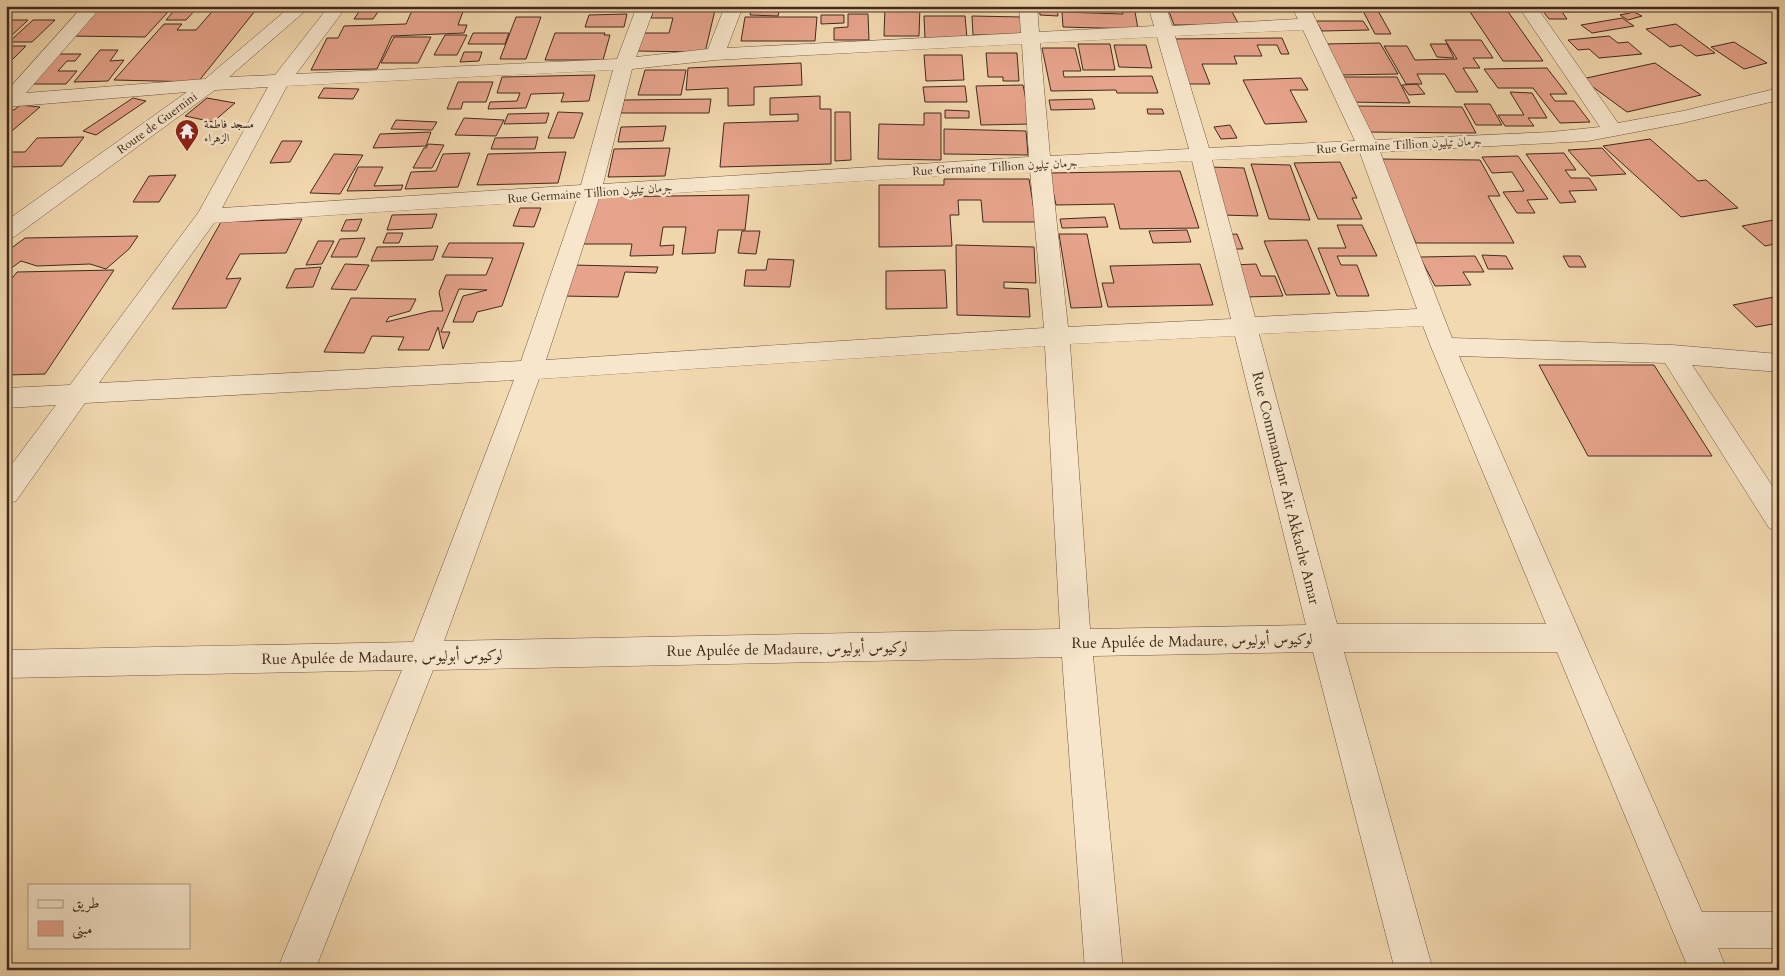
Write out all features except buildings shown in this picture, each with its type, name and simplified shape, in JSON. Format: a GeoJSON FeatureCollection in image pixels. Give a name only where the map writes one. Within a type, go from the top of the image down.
{"type":"FeatureCollection","features":[{"type":"Feature","properties":{"kind":"street"},"geometry":{"type":"LineString","coordinates":[[8,101],[93,6]]}},
{"type":"Feature","properties":{"kind":"street","name":"Route de Guernini"},"geometry":{"type":"LineString","coordinates":[[9,227],[210,84],[302,6]]}},
{"type":"Feature","properties":{"kind":"street"},"geometry":{"type":"LineString","coordinates":[[6,493],[207,216],[280,82],[338,6]]}},
{"type":"Feature","properties":{"kind":"street"},"geometry":{"type":"LineString","coordinates":[[296,970],[423,656],[530,370],[590,193],[624,64],[646,6]]}},
{"type":"Feature","properties":{"kind":"street"},"geometry":{"type":"LineString","coordinates":[[715,54],[734,6]]}},
{"type":"Feature","properties":{"kind":"street"},"geometry":{"type":"LineString","coordinates":[[1028,6],[1040,163],[1057,336],[1076,644],[1104,970]]}},
{"type":"Feature","properties":{"kind":"street"},"geometry":{"type":"LineString","coordinates":[[1527,6],[1612,130]]}},
{"type":"Feature","properties":{"kind":"street"},"geometry":{"type":"LineString","coordinates":[[8,101],[210,84],[624,64],[715,54],[1031,38],[1160,19],[1305,15],[1368,146],[1443,347],[1693,930],[1708,970]]}},
{"type":"Feature","properties":{"kind":"street","name":"Rue Commandant Ait Akkache Amar"},"geometry":{"type":"LineString","coordinates":[[1160,19],[1201,156],[1325,638],[1414,970]]}},
{"type":"Feature","properties":{"kind":"street","name":"Rue Germaine Tillion جرمان تيليون"},"geometry":{"type":"LineString","coordinates":[[207,216],[1040,163],[1551,138],[1588,135],[1683,117],[1779,94]]}},
{"type":"Feature","properties":{"kind":"street"},"geometry":{"type":"LineString","coordinates":[[6,398],[530,370],[1057,336],[1431,317]]}},
{"type":"Feature","properties":{"kind":"street"},"geometry":{"type":"LineString","coordinates":[[1443,347],[1672,354],[1779,363]]}},
{"type":"Feature","properties":{"kind":"street"},"geometry":{"type":"LineString","coordinates":[[1672,354],[1779,520]]}},
{"type":"Feature","properties":{"kind":"street","name":"Rue Apulée de Madaure, لوكيوس أبوليوس"},"geometry":{"type":"LineString","coordinates":[[6,664],[1325,638],[1567,638]]}},
{"type":"Feature","properties":{"kind":"street"},"geometry":{"type":"LineString","coordinates":[[1693,930],[1779,930]]}},
{"type":"Feature","properties":{"kind":"place","name":"مسجد فاطمة الزهراء"},"geometry":{"type":"Point","coordinates":[187,152]}}]}
